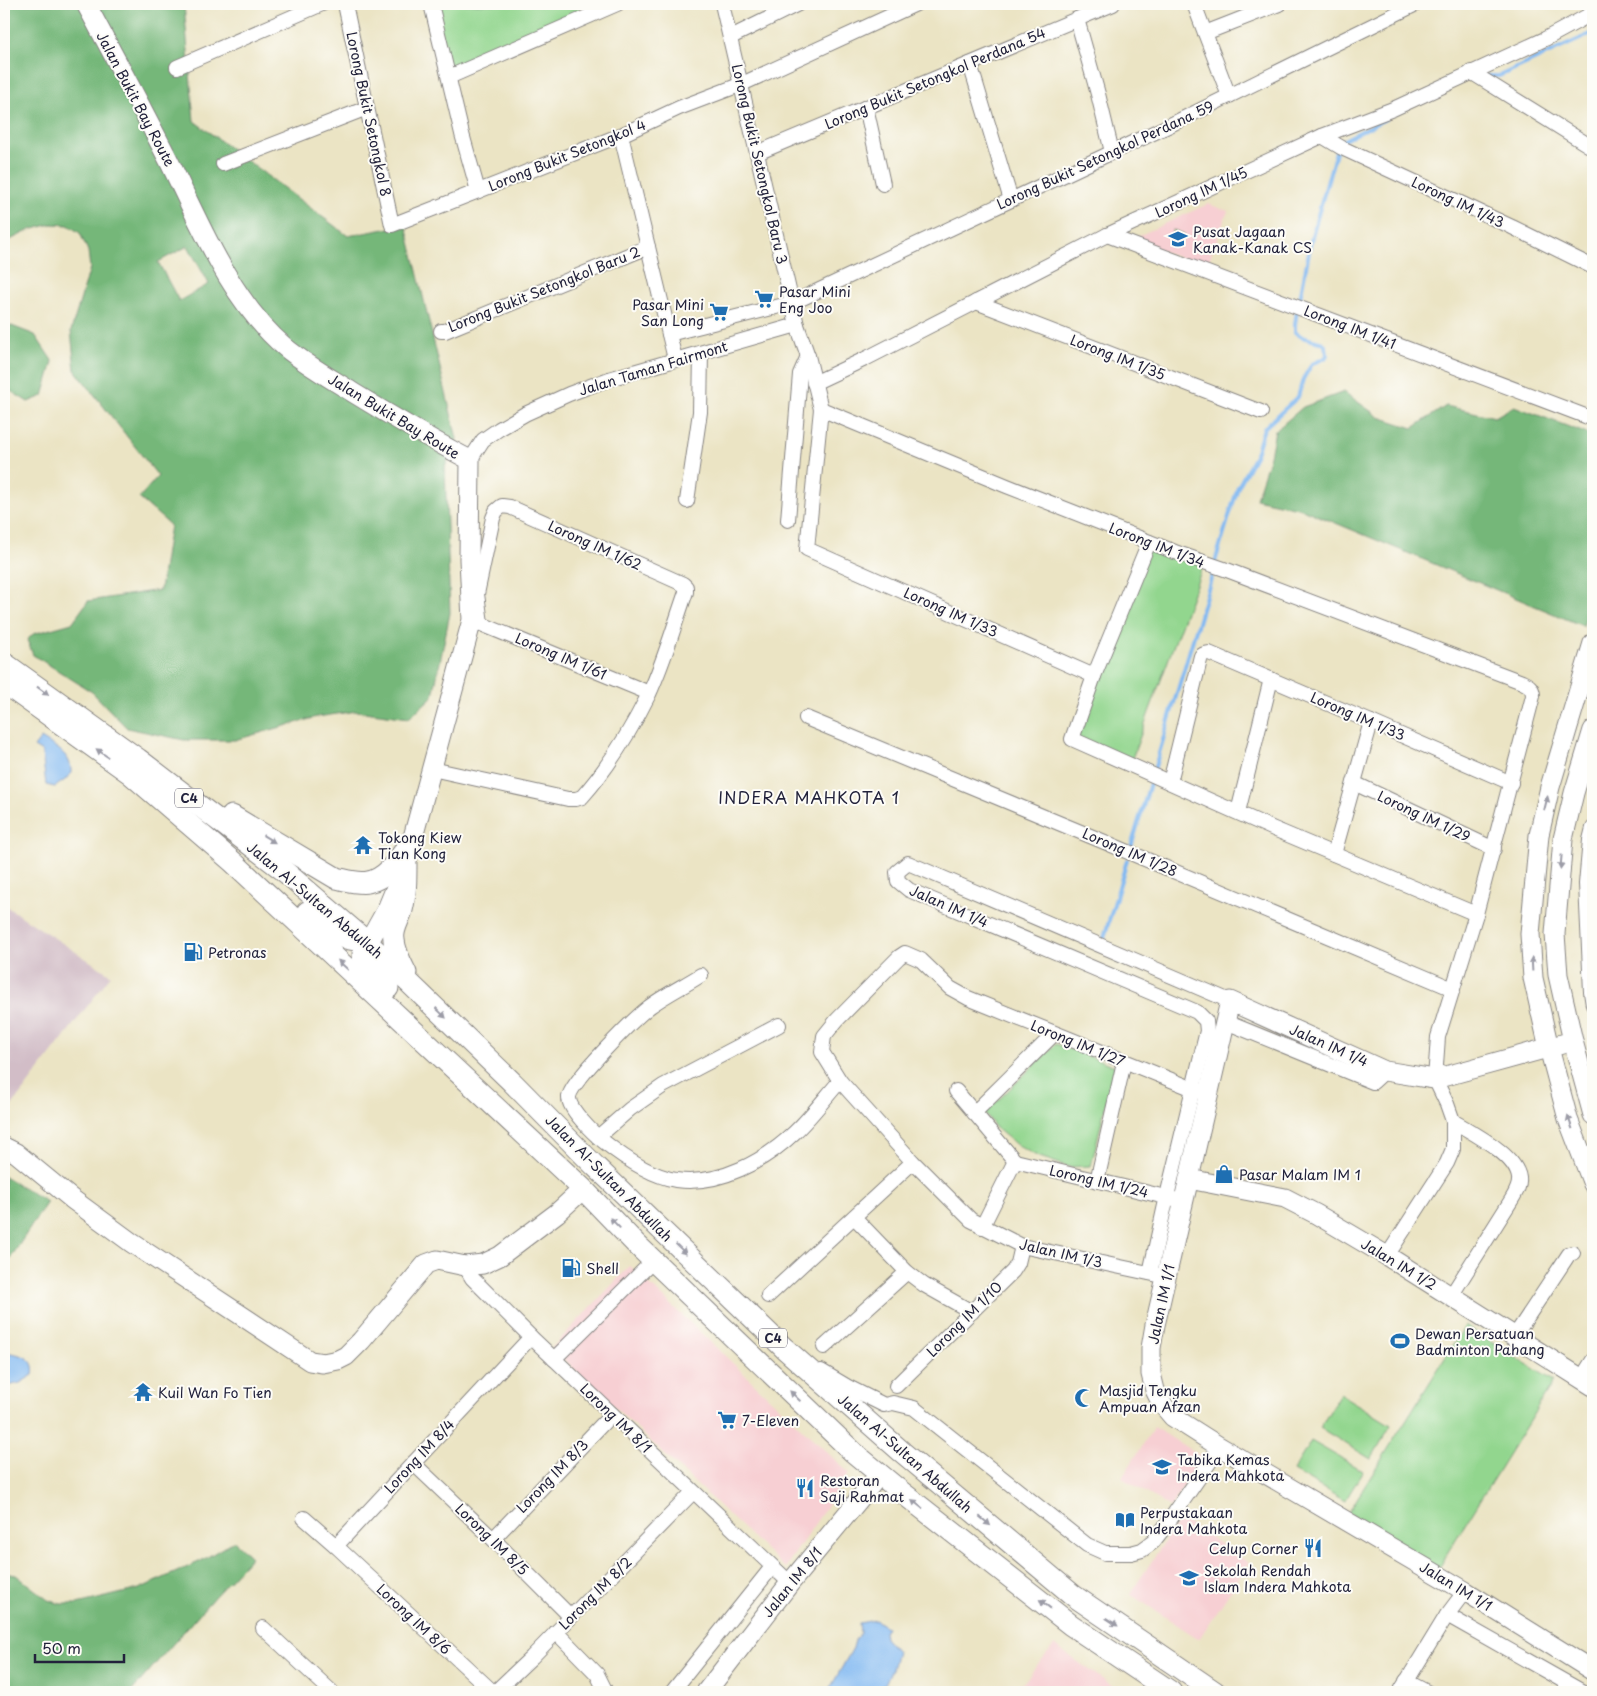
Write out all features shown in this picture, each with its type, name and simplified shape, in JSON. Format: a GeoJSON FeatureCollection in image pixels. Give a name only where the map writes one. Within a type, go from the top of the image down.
{"type":"FeatureCollection","features":[{"type":"Feature","properties":{"kind":"main road","name":"Jalan Al-Sultan Abdullah"},"geometry":{"type":"LineString","coordinates":[[4,663],[135,766],[285,910],[583,1189],[635,1243],[853,1452],[1072,1625],[1171,1692]]}},
{"type":"Feature","properties":{"kind":"main road","name":"Jalan Al-Sultan Abdullah"},"geometry":{"type":"LineString","coordinates":[[4,683],[135,766]]}},
{"type":"Feature","properties":{"kind":"main road"},"geometry":{"type":"LineString","coordinates":[[135,766],[336,878],[368,882],[383,876],[412,839]]}},
{"type":"Feature","properties":{"kind":"main road"},"geometry":{"type":"LineString","coordinates":[[135,766],[258,868],[335,936],[368,942],[362,953],[363,961],[373,973],[486,1081],[531,1127],[583,1189]]}},
{"type":"Feature","properties":{"kind":"main road"},"geometry":{"type":"LineString","coordinates":[[406,863],[406,890],[402,911],[394,930],[394,940],[397,954],[412,985]]}},
{"type":"Feature","properties":{"kind":"main road","name":"Jalan Al-Sultan Abdullah"},"geometry":{"type":"LineString","coordinates":[[368,942],[595,1166],[784,1348],[902,1452],[1074,1596],[1215,1692]]}},
{"type":"Feature","properties":{"kind":"street","name":"Jalan Bukit Bay Route"},"geometry":{"type":"LineString","coordinates":[[86,4],[217,256],[249,309],[286,348],[402,423],[470,460],[469,560],[476,622],[406,863],[387,909],[368,942]]}},
{"type":"Feature","properties":{"kind":"street"},"geometry":{"type":"LineString","coordinates":[[177,67],[322,4]]}},
{"type":"Feature","properties":{"kind":"street","name":"Lorong Bukit Setongkol 8"},"geometry":{"type":"LineString","coordinates":[[345,4],[392,225]]}},
{"type":"Feature","properties":{"kind":"street"},"geometry":{"type":"LineString","coordinates":[[431,4],[462,134],[478,191]]}},
{"type":"Feature","properties":{"kind":"street"},"geometry":{"type":"LineString","coordinates":[[449,77],[587,10],[618,4]]}},
{"type":"Feature","properties":{"kind":"street","name":"Lorong Bukit Setongkol Baru 3"},"geometry":{"type":"LineString","coordinates":[[722,4],[797,326],[808,356],[814,383]]}},
{"type":"Feature","properties":{"kind":"street"},"geometry":{"type":"LineString","coordinates":[[731,37],[798,4]]}},
{"type":"Feature","properties":{"kind":"street","name":"Lorong Bukit Setongkol 4"},"geometry":{"type":"LineString","coordinates":[[392,225],[621,135],[679,108],[742,84],[916,4]]}},
{"type":"Feature","properties":{"kind":"street","name":"Lorong Bukit Setongkol Perdana 54"},"geometry":{"type":"LineString","coordinates":[[757,153],[1113,4]]}},
{"type":"Feature","properties":{"kind":"street"},"geometry":{"type":"LineString","coordinates":[[1194,4],[1229,96]]}},
{"type":"Feature","properties":{"kind":"street"},"geometry":{"type":"LineString","coordinates":[[1205,33],[1279,4]]}},
{"type":"Feature","properties":{"kind":"street","name":"Lorong Bukit Setongkol Perdana 59"},"geometry":{"type":"LineString","coordinates":[[668,334],[792,303],[1229,96],[1416,4]]}},
{"type":"Feature","properties":{"kind":"street","name":"Lorong IM 1/45"},"geometry":{"type":"LineString","coordinates":[[814,383],[865,359],[1107,235],[1322,136],[1477,76],[1593,13]]}},
{"type":"Feature","properties":{"kind":"street"},"geometry":{"type":"LineString","coordinates":[[1077,19],[1112,152]]}},
{"type":"Feature","properties":{"kind":"street"},"geometry":{"type":"LineString","coordinates":[[970,64],[1011,200]]}},
{"type":"Feature","properties":{"kind":"street"},"geometry":{"type":"LineString","coordinates":[[1477,76],[1593,148]]}},
{"type":"Feature","properties":{"kind":"street"},"geometry":{"type":"LineString","coordinates":[[866,107],[883,184]]}},
{"type":"Feature","properties":{"kind":"street"},"geometry":{"type":"LineString","coordinates":[[223,164],[368,108]]}},
{"type":"Feature","properties":{"kind":"street"},"geometry":{"type":"LineString","coordinates":[[621,135],[675,360]]}},
{"type":"Feature","properties":{"kind":"street","name":"Lorong IM 1/43"},"geometry":{"type":"LineString","coordinates":[[1322,136],[1339,146],[1593,267]]}},
{"type":"Feature","properties":{"kind":"street","name":"Lorong IM 1/41"},"geometry":{"type":"LineString","coordinates":[[1107,235],[1593,419]]}},
{"type":"Feature","properties":{"kind":"street","name":"Lorong Bukit Setongkol Baru 2"},"geometry":{"type":"LineString","coordinates":[[441,331],[446,331],[648,247]]}},
{"type":"Feature","properties":{"kind":"street","name":"Lorong IM 1/35"},"geometry":{"type":"LineString","coordinates":[[976,302],[1261,412]]}},
{"type":"Feature","properties":{"kind":"street","name":"Jalan Taman Fairmont"},"geometry":{"type":"LineString","coordinates":[[470,460],[483,440],[525,414],[569,394],[609,379],[797,326]]}},
{"type":"Feature","properties":{"kind":"street"},"geometry":{"type":"LineString","coordinates":[[687,501],[700,412],[702,353]]}},
{"type":"Feature","properties":{"kind":"street"},"geometry":{"type":"LineString","coordinates":[[788,520],[800,374],[808,356]]}},
{"type":"Feature","properties":{"kind":"street"},"geometry":{"type":"LineString","coordinates":[[814,383],[821,409]]}},
{"type":"Feature","properties":{"kind":"street","name":"Lorong IM 1/34"},"geometry":{"type":"LineString","coordinates":[[821,409],[1149,542],[1528,685],[1533,696],[1511,783]]}},
{"type":"Feature","properties":{"kind":"street","name":"Lorong IM 1/33"},"geometry":{"type":"LineString","coordinates":[[821,409],[807,549],[1094,676]]}},
{"type":"Feature","properties":{"kind":"street","name":"Lorong IM 1/62"},"geometry":{"type":"LineString","coordinates":[[476,622],[477,594],[493,518],[496,510],[502,506],[510,507],[686,587],[670,639],[649,693]]}},
{"type":"Feature","properties":{"kind":"street"},"geometry":{"type":"LineString","coordinates":[[1149,542],[1094,676],[1072,739],[1476,914]]}},
{"type":"Feature","properties":{"kind":"street","name":"Lorong IM 1/61"},"geometry":{"type":"LineString","coordinates":[[476,622],[649,693]]}},
{"type":"Feature","properties":{"kind":"street"},"geometry":{"type":"LineString","coordinates":[[1593,643],[1550,787],[1539,835],[1531,943],[1533,978],[1549,1048],[1568,1119],[1593,1184]]}},
{"type":"Feature","properties":{"kind":"street","name":"Lorong IM 1/33"},"geometry":{"type":"LineString","coordinates":[[1164,779],[1201,656],[1208,653],[1511,783]]}},
{"type":"Feature","properties":{"kind":"street"},"geometry":{"type":"LineString","coordinates":[[1238,812],[1271,679]]}},
{"type":"Feature","properties":{"kind":"street"},"geometry":{"type":"LineString","coordinates":[[432,769],[568,799],[582,797],[619,747],[649,693]]}},
{"type":"Feature","properties":{"kind":"street","name":"Lorong IM 1/28"},"geometry":{"type":"LineString","coordinates":[[806,718],[1452,989]]}},
{"type":"Feature","properties":{"kind":"street"},"geometry":{"type":"LineString","coordinates":[[1334,854],[1371,722]]}},
{"type":"Feature","properties":{"kind":"street"},"geometry":{"type":"LineString","coordinates":[[1593,730],[1574,793],[1563,839],[1555,934],[1558,975],[1573,1042],[1590,1094],[1593,1115]]}},
{"type":"Feature","properties":{"kind":"street","name":"Lorong IM 1/29"},"geometry":{"type":"LineString","coordinates":[[1354,783],[1494,849]]}},
{"type":"Feature","properties":{"kind":"street"},"geometry":{"type":"LineString","coordinates":[[1387,1256],[1447,1163],[1453,1149],[1453,1121],[1435,1079],[1438,1037],[1476,914],[1511,783]]}},
{"type":"Feature","properties":{"kind":"street"},"geometry":{"type":"LineString","coordinates":[[1592,996],[1590,840],[1593,828]]}},
{"type":"Feature","properties":{"kind":"street","name":"Jalan IM 1/4"},"geometry":{"type":"LineString","coordinates":[[1175,1199],[1201,1092],[1207,1031],[1206,1021],[1197,1012],[909,890],[898,881],[897,872],[908,863],[1230,1001],[1385,1071],[1435,1079],[1573,1042]]}},
{"type":"Feature","properties":{"kind":"street","name":"Lorong IM 1/27"},"geometry":{"type":"LineString","coordinates":[[840,1081],[822,1052],[824,1036],[899,956],[905,953],[921,960],[950,988],[968,998],[1201,1092]]}},
{"type":"Feature","properties":{"kind":"street"},"geometry":{"type":"LineString","coordinates":[[701,975],[636,1017],[572,1090],[569,1097],[571,1108],[598,1137],[613,1149],[644,1168],[675,1180],[695,1181],[720,1176],[754,1163],[765,1156],[795,1132],[840,1081]]}},
{"type":"Feature","properties":{"kind":"street","name":"Jalan IM 1/1"},"geometry":{"type":"LineString","coordinates":[[1230,1001],[1226,1022],[1201,1092],[1189,1179],[1175,1199],[1158,1275],[1151,1348],[1151,1374],[1155,1390],[1162,1404],[1173,1417],[1220,1447],[1465,1590],[1593,1671]]}},
{"type":"Feature","properties":{"kind":"street","name":"Jalan IM 1/4"},"geometry":{"type":"LineString","coordinates":[[1226,1022],[1373,1082],[1385,1071]]}},
{"type":"Feature","properties":{"kind":"street"},"geometry":{"type":"LineString","coordinates":[[598,1137],[630,1109],[663,1086],[778,1025]]}},
{"type":"Feature","properties":{"kind":"street"},"geometry":{"type":"LineString","coordinates":[[974,1113],[1054,1034]]}},
{"type":"Feature","properties":{"kind":"street"},"geometry":{"type":"LineString","coordinates":[[1097,1180],[1124,1062]]}},
{"type":"Feature","properties":{"kind":"street","name":"Jalan IM 1/3"},"geometry":{"type":"LineString","coordinates":[[840,1081],[913,1162],[971,1220],[1022,1246],[1158,1275]]}},
{"type":"Feature","properties":{"kind":"street"},"geometry":{"type":"LineString","coordinates":[[956,1091],[1015,1161],[982,1226]]}},
{"type":"Feature","properties":{"kind":"street"},"geometry":{"type":"LineString","coordinates":[[1450,1296],[1519,1187],[1519,1177],[1513,1164],[1502,1153],[1453,1121]]}},
{"type":"Feature","properties":{"kind":"street"},"geometry":{"type":"LineString","coordinates":[[4,1147],[16,1153],[72,1199],[132,1243],[310,1361],[323,1363],[346,1356],[426,1264],[437,1260],[466,1266],[483,1264],[500,1256],[557,1213],[583,1189]]}},
{"type":"Feature","properties":{"kind":"street"},"geometry":{"type":"LineString","coordinates":[[595,1166],[613,1149]]}},
{"type":"Feature","properties":{"kind":"street","name":"Lorong IM 1/24"},"geometry":{"type":"LineString","coordinates":[[1015,1161],[1175,1199]]}},
{"type":"Feature","properties":{"kind":"street"},"geometry":{"type":"LineString","coordinates":[[768,1296],[913,1162]]}},
{"type":"Feature","properties":{"kind":"street","name":"Jalan IM 1/2"},"geometry":{"type":"LineString","coordinates":[[1189,1179],[1285,1198],[1387,1256],[1587,1383]]}},
{"type":"Feature","properties":{"kind":"street"},"geometry":{"type":"LineString","coordinates":[[854,1217],[907,1272],[924,1285],[972,1312]]}},
{"type":"Feature","properties":{"kind":"street","name":"Lorong IM 1/10"},"geometry":{"type":"LineString","coordinates":[[896,1386],[1013,1271],[1018,1262],[1022,1246]]}},
{"type":"Feature","properties":{"kind":"street"},"geometry":{"type":"LineString","coordinates":[[1514,1337],[1569,1254],[1573,1253]]}},
{"type":"Feature","properties":{"kind":"street"},"geometry":{"type":"LineString","coordinates":[[554,1359],[654,1260]]}},
{"type":"Feature","properties":{"kind":"street","name":"Lorong IM 8/1"},"geometry":{"type":"LineString","coordinates":[[466,1266],[472,1278],[531,1337],[790,1584]]}},
{"type":"Feature","properties":{"kind":"street"},"geometry":{"type":"LineString","coordinates":[[824,1347],[907,1272]]}},
{"type":"Feature","properties":{"kind":"street","name":"Lorong IM 8/4"},"geometry":{"type":"LineString","coordinates":[[336,1546],[531,1337]]}},
{"type":"Feature","properties":{"kind":"street"},"geometry":{"type":"LineString","coordinates":[[784,1348],[848,1387],[884,1405]]}},
{"type":"Feature","properties":{"kind":"street"},"geometry":{"type":"LineString","coordinates":[[1587,1383],[1593,1360]]}},
{"type":"Feature","properties":{"kind":"street"},"geometry":{"type":"LineString","coordinates":[[902,1452],[879,1420],[879,1408],[884,1405],[893,1403],[914,1408],[1087,1545],[1105,1553],[1131,1553],[1142,1550],[1153,1542],[1220,1447]]}},
{"type":"Feature","properties":{"kind":"street","name":"Lorong IM 8/3"},"geometry":{"type":"LineString","coordinates":[[493,1539],[612,1414]]}},
{"type":"Feature","properties":{"kind":"street","name":"Lorong IM 8/5"},"geometry":{"type":"LineString","coordinates":[[412,1463],[493,1539],[571,1617]]}},
{"type":"Feature","properties":{"kind":"street","name":"Jalan IM 8/1"},"geometry":{"type":"LineString","coordinates":[[706,1692],[790,1584],[880,1474]]}},
{"type":"Feature","properties":{"kind":"street","name":"Lorong IM 8/2"},"geometry":{"type":"LineString","coordinates":[[494,1692],[571,1617],[693,1492]]}},
{"type":"Feature","properties":{"kind":"street"},"geometry":{"type":"LineString","coordinates":[[304,1518],[336,1546]]}},
{"type":"Feature","properties":{"kind":"street","name":"Lorong IM 8/6"},"geometry":{"type":"LineString","coordinates":[[336,1546],[494,1692]]}},
{"type":"Feature","properties":{"kind":"street"},"geometry":{"type":"LineString","coordinates":[[672,1692],[772,1567]]}},
{"type":"Feature","properties":{"kind":"street"},"geometry":{"type":"LineString","coordinates":[[1427,1692],[1403,1687],[1447,1615],[1465,1590]]}},
{"type":"Feature","properties":{"kind":"street"},"geometry":{"type":"LineString","coordinates":[[1447,1615],[1583,1692]]}},
{"type":"Feature","properties":{"kind":"street"},"geometry":{"type":"LineString","coordinates":[[263,1628],[332,1692]]}},
{"type":"Feature","properties":{"kind":"street"},"geometry":{"type":"LineString","coordinates":[[556,1632],[597,1674],[606,1692]]}},
{"type":"Feature","properties":{"kind":"shaded area","name":"Pusat Jagaan Kanak-Kanak CS"},"geometry":{"type":"Polygon","coordinates":[[[1208,204],[1228,211],[1206,268],[1139,242],[1138,236],[1208,204]]]}},
{"type":"Feature","properties":{"kind":"shaded area"},"geometry":{"type":"Polygon","coordinates":[[[4,905],[111,975],[4,1116],[4,905]]]}},
{"type":"Feature","properties":{"kind":"shaded area"},"geometry":{"type":"Polygon","coordinates":[[[630,1266],[849,1473],[785,1568],[552,1348],[630,1266]]]}},
{"type":"Feature","properties":{"kind":"shaded area","name":"Tabika Kemas Indera Mahkota"},"geometry":{"type":"Polygon","coordinates":[[[1154,1427],[1202,1457],[1170,1507],[1122,1478],[1154,1427]]]}},
{"type":"Feature","properties":{"kind":"shaded area","name":"Sekolah Rendah Islam Indera Mahkota"},"geometry":{"type":"Polygon","coordinates":[[[1180,1518],[1249,1563],[1199,1639],[1130,1594],[1180,1518]]]}},
{"type":"Feature","properties":{"kind":"shaded area"},"geometry":{"type":"Polygon","coordinates":[[[1054,1645],[1121,1692],[1016,1692],[1054,1645]]]}},
{"type":"Feature","properties":{"kind":"green space"},"geometry":{"type":"Polygon","coordinates":[[[4,4],[184,4],[194,121],[348,236],[406,225],[457,439],[445,467],[450,613],[433,696],[409,718],[357,711],[317,717],[235,740],[184,740],[127,728],[92,692],[33,655],[27,640],[33,634],[72,623],[88,601],[160,590],[170,525],[139,498],[158,476],[75,370],[71,331],[90,268],[88,251],[80,233],[68,225],[51,224],[30,230],[4,243],[4,4]],[[188,246],[158,262],[179,301],[209,284],[188,246]]]}},
{"type":"Feature","properties":{"kind":"green space"},"geometry":{"type":"Polygon","coordinates":[[[425,4],[578,4],[581,18],[443,76],[425,4]]]}},
{"type":"Feature","properties":{"kind":"green space"},"geometry":{"type":"Polygon","coordinates":[[[1173,230],[1184,234],[1179,247],[1168,243],[1173,230]]]}},
{"type":"Feature","properties":{"kind":"green space"},"geometry":{"type":"Polygon","coordinates":[[[4,323],[35,335],[53,362],[43,396],[28,402],[4,387],[4,323]]]}},
{"type":"Feature","properties":{"kind":"green space"},"geometry":{"type":"Polygon","coordinates":[[[1344,392],[1379,417],[1413,428],[1446,406],[1495,417],[1514,406],[1593,436],[1593,598],[1583,626],[1302,509],[1256,499],[1270,456],[1275,431],[1303,407],[1344,392]]]}},
{"type":"Feature","properties":{"kind":"green space"},"geometry":{"type":"Polygon","coordinates":[[[1149,542],[1204,563],[1130,764],[1072,739],[1149,542]]]}},
{"type":"Feature","properties":{"kind":"green space"},"geometry":{"type":"Polygon","coordinates":[[[1056,1044],[1115,1066],[1091,1166],[1069,1167],[1037,1156],[1018,1146],[995,1127],[985,1113],[1056,1044]]]}},
{"type":"Feature","properties":{"kind":"green space"},"geometry":{"type":"Polygon","coordinates":[[[4,1176],[47,1202],[4,1268],[4,1176]]]}},
{"type":"Feature","properties":{"kind":"green space"},"geometry":{"type":"Polygon","coordinates":[[[1465,1326],[1554,1381],[1438,1568],[1348,1513],[1465,1326]]]}},
{"type":"Feature","properties":{"kind":"green space"},"geometry":{"type":"Polygon","coordinates":[[[1340,1394],[1391,1425],[1371,1459],[1320,1428],[1340,1394]]]}},
{"type":"Feature","properties":{"kind":"green space"},"geometry":{"type":"Polygon","coordinates":[[[1311,1441],[1363,1471],[1345,1501],[1293,1471],[1311,1441]]]}},
{"type":"Feature","properties":{"kind":"green space"},"geometry":{"type":"Polygon","coordinates":[[[234,1541],[251,1557],[131,1692],[4,1692],[4,1573],[16,1575],[48,1600],[61,1604],[77,1604],[139,1589],[201,1561],[234,1541]]]}},
{"type":"Feature","properties":{"kind":"water"},"geometry":{"type":"Polygon","coordinates":[[[41,738],[62,752],[71,766],[71,773],[55,787],[46,785],[42,752],[34,747],[41,738]]]}},
{"type":"Feature","properties":{"kind":"water"},"geometry":{"type":"Polygon","coordinates":[[[4,1352],[20,1355],[29,1360],[32,1364],[33,1375],[20,1383],[4,1387],[4,1352]]]}},
{"type":"Feature","properties":{"kind":"water"},"geometry":{"type":"Polygon","coordinates":[[[875,1620],[887,1627],[884,1632],[885,1638],[897,1652],[883,1690],[881,1692],[828,1692],[860,1633],[859,1623],[875,1620]]]}},
{"type":"Feature","properties":{"kind":"waterway"},"geometry":{"type":"LineString","coordinates":[[1487,76],[1499,76],[1593,33]]}},
{"type":"Feature","properties":{"kind":"waterway"},"geometry":{"type":"LineString","coordinates":[[1340,142],[1385,119]]}},
{"type":"Feature","properties":{"kind":"waterway"},"geometry":{"type":"LineString","coordinates":[[1299,304],[1312,236],[1337,148]]}},
{"type":"Feature","properties":{"kind":"waterway"},"geometry":{"type":"LineString","coordinates":[[1215,562],[1238,487],[1256,454],[1264,428],[1298,397],[1303,379],[1312,364],[1325,358],[1327,355],[1326,347],[1323,343],[1302,337],[1295,332],[1297,311]]}},
{"type":"Feature","properties":{"kind":"waterway"},"geometry":{"type":"LineString","coordinates":[[1131,847],[1214,569]]}},
{"type":"Feature","properties":{"kind":"waterway"},"geometry":{"type":"LineString","coordinates":[[1104,938],[1127,860]]}},
{"type":"Feature","properties":{"kind":"place","name":"Pusat Jagaan Kanak-Kanak CS"},"geometry":{"type":"Point","coordinates":[1178,239]}},
{"type":"Feature","properties":{"kind":"place","name":"Pasar Mini Eng Joo"},"geometry":{"type":"Point","coordinates":[764,299]}},
{"type":"Feature","properties":{"kind":"place","name":"Pasar Mini San Long"},"geometry":{"type":"Point","coordinates":[719,312]}},
{"type":"Feature","properties":{"kind":"place","name":"Tokong Kiew Tian Kong"},"geometry":{"type":"Point","coordinates":[363,845]}},
{"type":"Feature","properties":{"kind":"place","name":"Petronas"},"geometry":{"type":"Point","coordinates":[193,952]}},
{"type":"Feature","properties":{"kind":"place","name":"Pasar Malam IM 1"},"geometry":{"type":"Point","coordinates":[1224,1174]}},
{"type":"Feature","properties":{"kind":"place","name":"Shell"},"geometry":{"type":"Point","coordinates":[571,1268]}},
{"type":"Feature","properties":{"kind":"place","name":"Dewan Persatuan Badminton Pahang"},"geometry":{"type":"Point","coordinates":[1400,1341]}},
{"type":"Feature","properties":{"kind":"place","name":"Kuil Wan Fo Tien"},"geometry":{"type":"Point","coordinates":[143,1392]}},
{"type":"Feature","properties":{"kind":"place","name":"Masjid Tengku Ampuan Afzan"},"geometry":{"type":"Point","coordinates":[1084,1398]}},
{"type":"Feature","properties":{"kind":"place","name":"7-Eleven"},"geometry":{"type":"Point","coordinates":[727,1420]}},
{"type":"Feature","properties":{"kind":"place","name":"Tabika Kemas Indera Mahkota"},"geometry":{"type":"Point","coordinates":[1162,1467]}},
{"type":"Feature","properties":{"kind":"place","name":"Restoran Saji Rahmat"},"geometry":{"type":"Point","coordinates":[805,1488]}},
{"type":"Feature","properties":{"kind":"place","name":"Perpustakaan Indera Mahkota"},"geometry":{"type":"Point","coordinates":[1125,1520]}},
{"type":"Feature","properties":{"kind":"place","name":"Celup Corner"},"geometry":{"type":"Point","coordinates":[1313,1548]}},
{"type":"Feature","properties":{"kind":"place","name":"Sekolah Rendah Islam Indera Mahkota"},"geometry":{"type":"Point","coordinates":[1189,1578]}},
{"type":"Feature","properties":{"kind":"district","name":"INDERA MAHKOTA 1"},"geometry":{"type":"Point","coordinates":[809,797]}}]}
